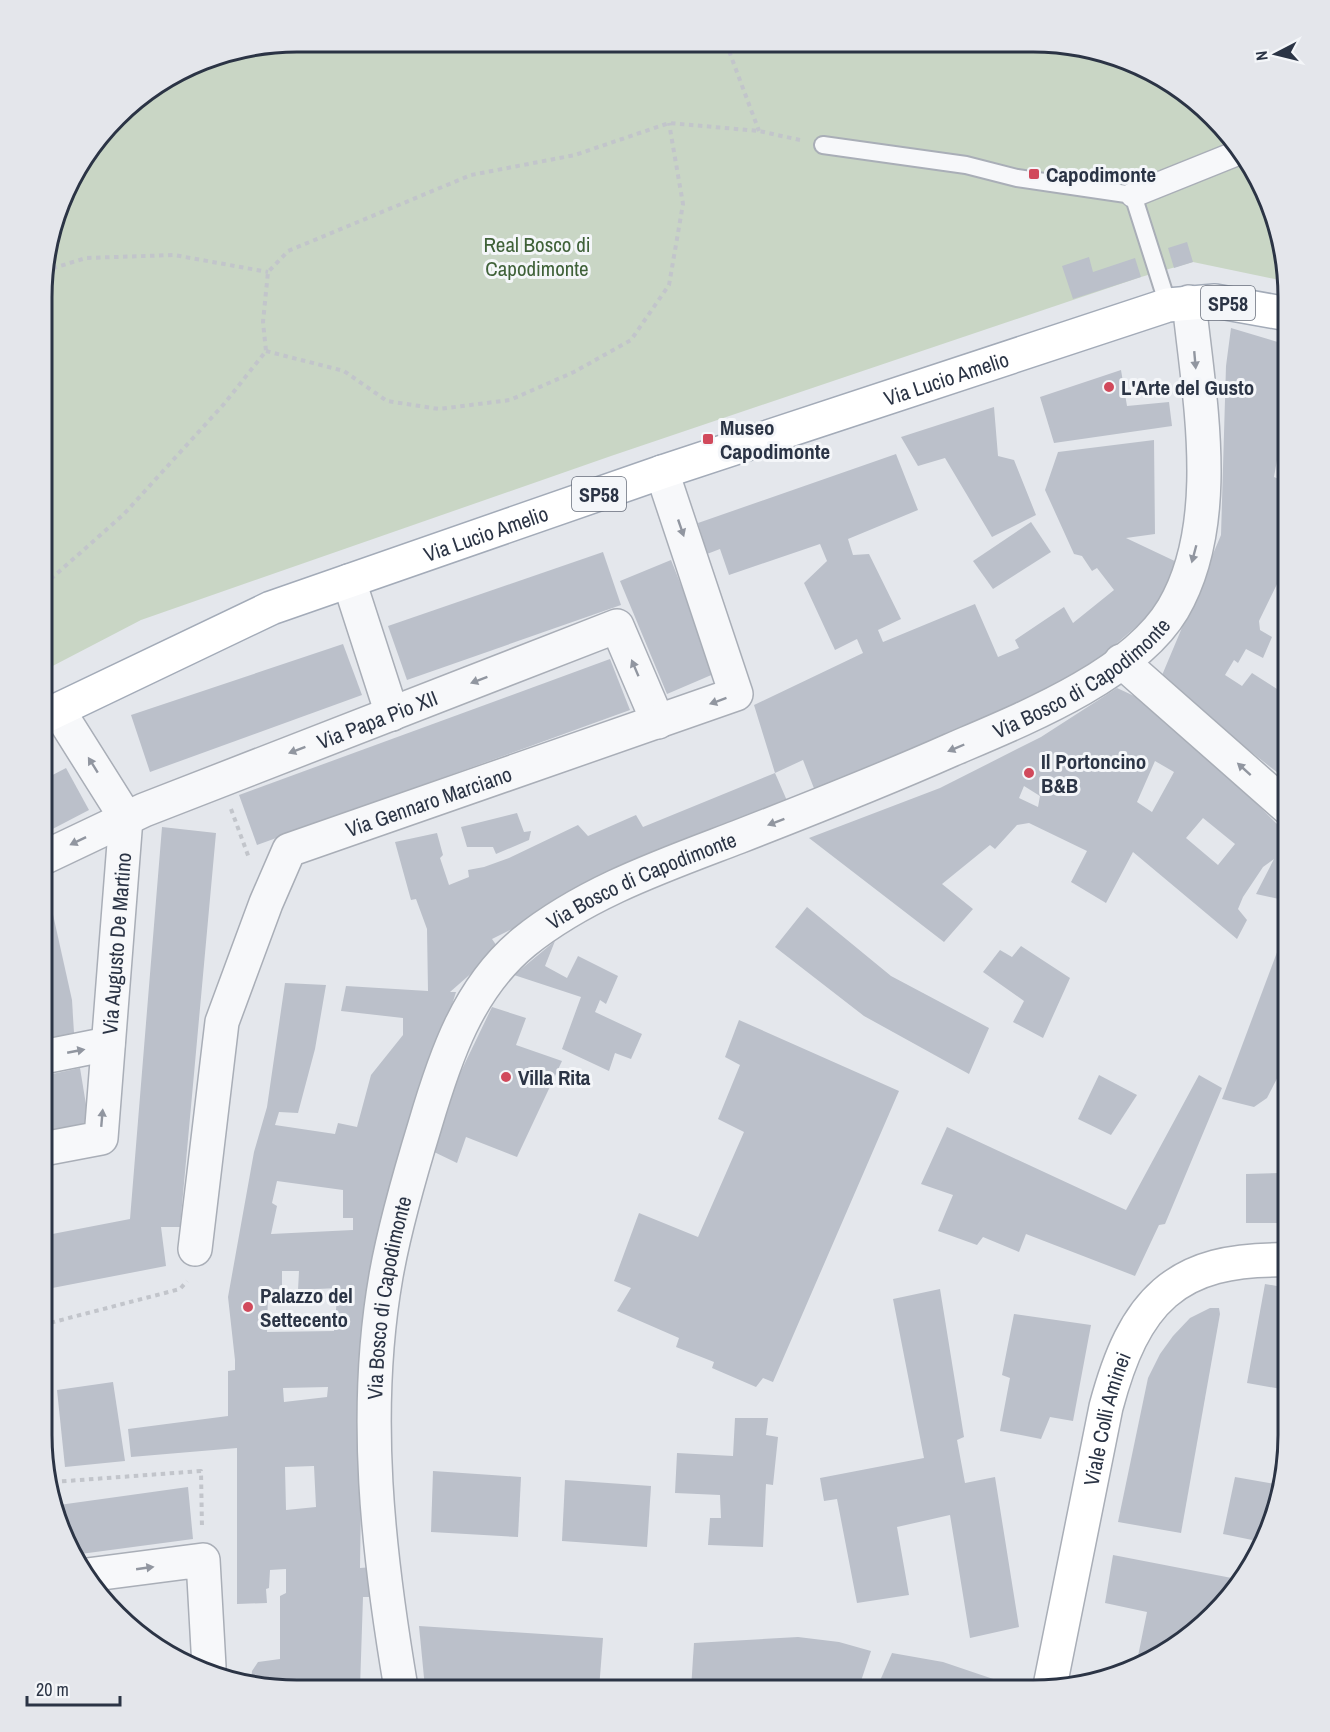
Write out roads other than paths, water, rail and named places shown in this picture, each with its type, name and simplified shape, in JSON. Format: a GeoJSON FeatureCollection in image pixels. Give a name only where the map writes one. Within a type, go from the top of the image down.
{"type":"FeatureCollection","features":[{"type":"Feature","properties":{"kind":"main road","name":"Via Lucio Amelio"},"geometry":{"type":"LineString","coordinates":[[52,714],[271,608],[662,472],[1179,303],[1248,305],[1278,312]]}},
{"type":"Feature","properties":{"kind":"main road","name":"Viale Colli Aminei"},"geometry":{"type":"LineString","coordinates":[[1051,1679],[1106,1407],[1116,1367],[1135,1326],[1162,1293],[1190,1274],[1230,1264],[1278,1261]]}},
{"type":"Feature","properties":{"kind":"street"},"geometry":{"type":"LineString","coordinates":[[1133,195],[1232,155]]}},
{"type":"Feature","properties":{"kind":"street","name":"Via Bosco di Capodimonte"},"geometry":{"type":"LineString","coordinates":[[400,1680],[381,1564],[374,1444],[377,1356],[386,1277],[412,1169],[436,1087],[468,1007],[491,974],[524,942],[563,915],[603,893],[693,854],[863,789],[1030,717],[1082,688],[1153,637],[1173,608],[1188,576],[1199,535],[1204,454],[1179,303]]}},
{"type":"Feature","properties":{"kind":"street","name":"Via Gennaro Marciano"},"geometry":{"type":"LineString","coordinates":[[195,1249],[222,1022],[266,903],[289,850],[736,694],[662,472]]}},
{"type":"Feature","properties":{"kind":"street"},"geometry":{"type":"LineString","coordinates":[[349,581],[392,714]]}},
{"type":"Feature","properties":{"kind":"street","name":"Via Papa Pio XII"},"geometry":{"type":"LineString","coordinates":[[52,854],[126,818],[220,780],[617,626],[657,722]]}},
{"type":"Feature","properties":{"kind":"street"},"geometry":{"type":"LineString","coordinates":[[1121,661],[1278,799]]}},
{"type":"Feature","properties":{"kind":"street"},"geometry":{"type":"LineString","coordinates":[[52,715],[126,818]]}},
{"type":"Feature","properties":{"kind":"street","name":"Via Augusto De Martino"},"geometry":{"type":"LineString","coordinates":[[52,1147],[101,1138],[126,818]]}},
{"type":"Feature","properties":{"kind":"street"},"geometry":{"type":"LineString","coordinates":[[52,1055],[108,1044]]}},
{"type":"Feature","properties":{"kind":"street"},"geometry":{"type":"LineString","coordinates":[[96,1574],[203,1560],[208,1662]]}},
{"type":"Feature","properties":{"kind":"lane"},"geometry":{"type":"LineString","coordinates":[[823,145],[966,165],[1017,178],[1133,195],[1179,303]]}},
{"type":"Feature","properties":{"kind":"place","name":"Capodimonte"},"geometry":{"type":"Point","coordinates":[1034,174]}},
{"type":"Feature","properties":{"kind":"place","name":"L'Arte del Gusto"},"geometry":{"type":"Point","coordinates":[1109,387]}},
{"type":"Feature","properties":{"kind":"place","name":"Museo Capodimonte"},"geometry":{"type":"Point","coordinates":[708,439]}},
{"type":"Feature","properties":{"kind":"place","name":"Il Portoncino B&B"},"geometry":{"type":"Point","coordinates":[1029,773]}},
{"type":"Feature","properties":{"kind":"place","name":"Villa Rita"},"geometry":{"type":"Point","coordinates":[506,1077]}},
{"type":"Feature","properties":{"kind":"place","name":"Palazzo del Settecento"},"geometry":{"type":"Point","coordinates":[248,1307]}},
{"type":"Feature","properties":{"kind":"park label","name":"Real Bosco di Capodimonte"},"geometry":{"type":"Point","coordinates":[537,256]}}]}
